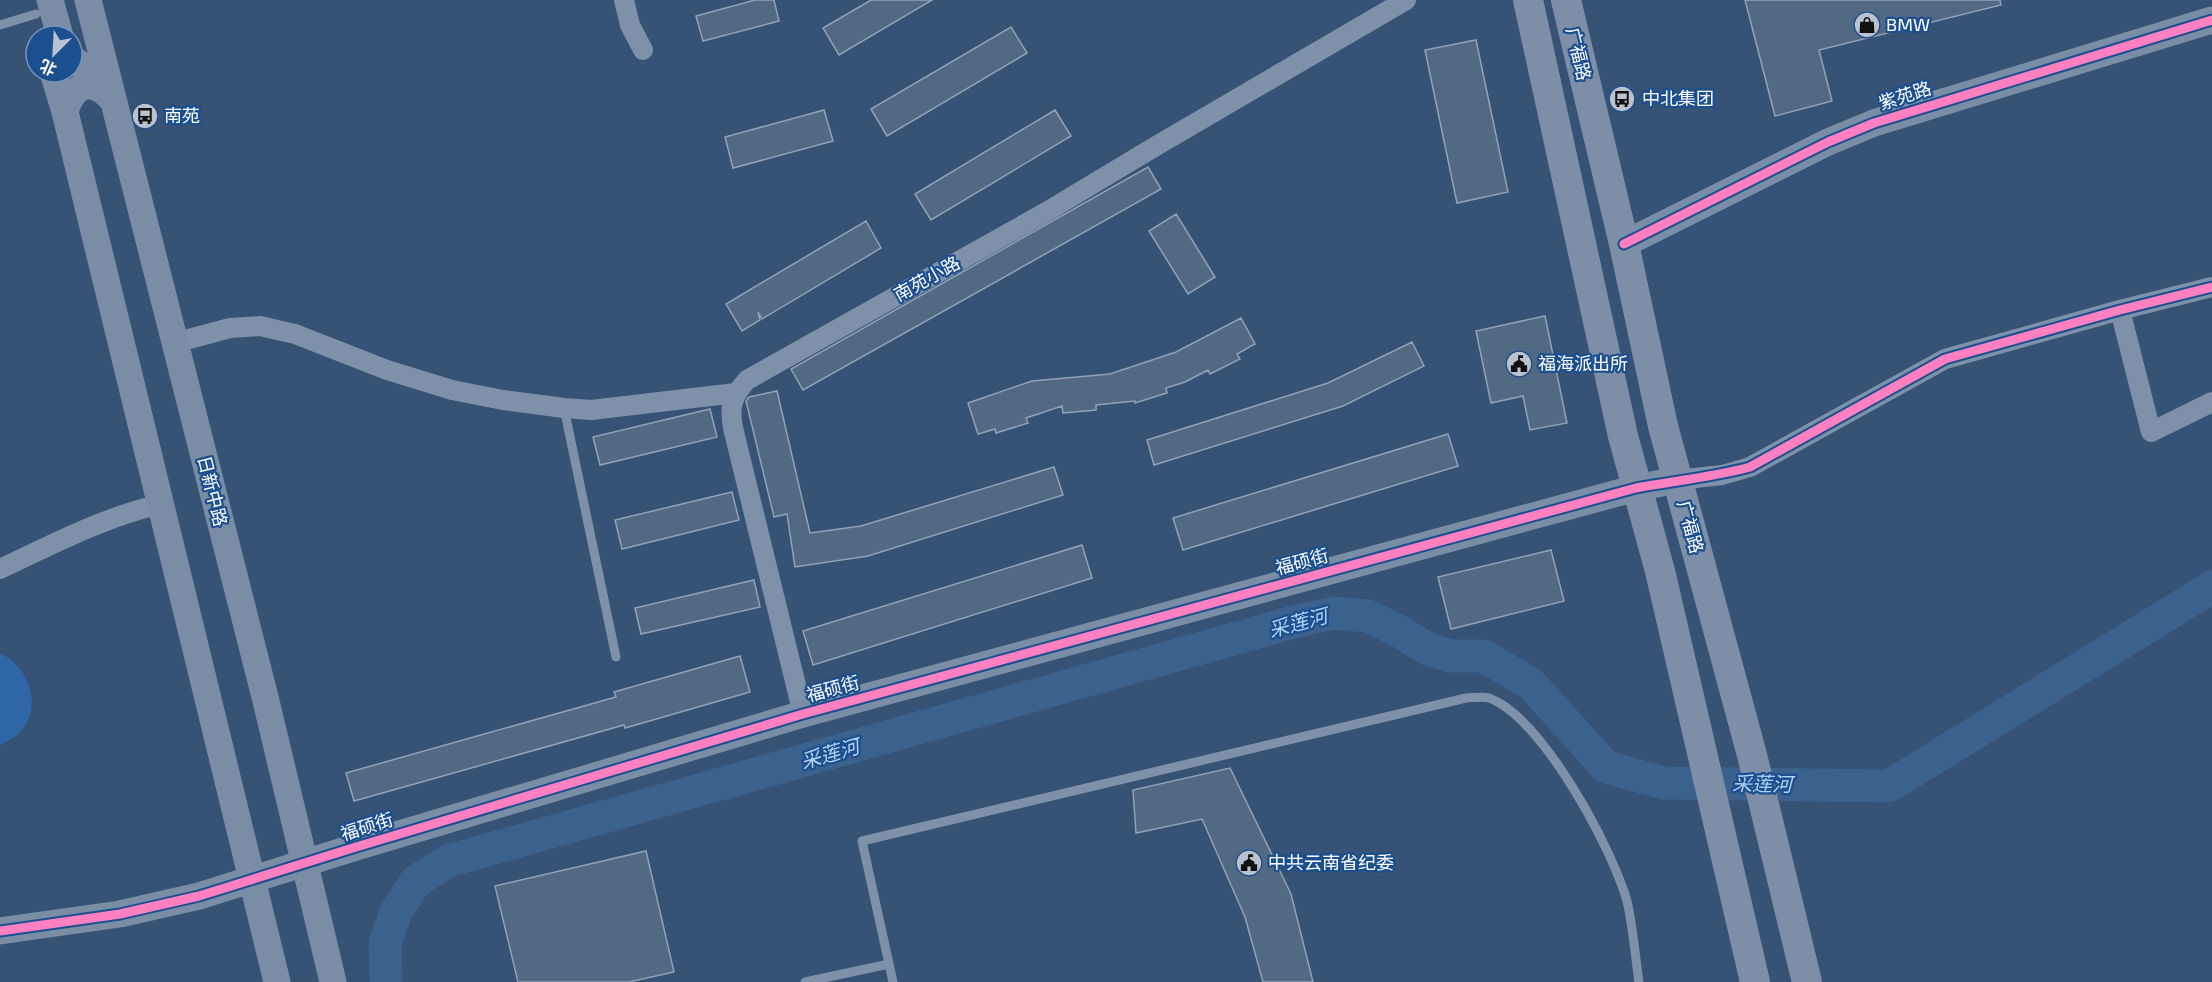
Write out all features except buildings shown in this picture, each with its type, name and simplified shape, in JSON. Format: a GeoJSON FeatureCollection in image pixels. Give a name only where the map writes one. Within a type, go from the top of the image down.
{"type":"FeatureCollection","features":[{"type":"Feature","properties":{"kind":"main road","name":"广福路"},"geometry":{"type":"LineString","coordinates":[[1528,0],[1623,436],[1660,571],[1755,982]]}},
{"type":"Feature","properties":{"kind":"main road","name":"广福路"},"geometry":{"type":"LineString","coordinates":[[1566,0],[1624,244],[1663,426],[1752,755],[1807,982]]}},
{"type":"Feature","properties":{"kind":"street","name":"日新中路"},"geometry":{"type":"LineString","coordinates":[[88,0],[266,701],[333,982]]}},
{"type":"Feature","properties":{"kind":"street"},"geometry":{"type":"LineString","coordinates":[[624,0],[630,25],[643,50]]}},
{"type":"Feature","properties":{"kind":"street","name":"南苑小路"},"geometry":{"type":"LineString","coordinates":[[736,393],[747,380],[1048,211],[1406,0]]}},
{"type":"Feature","properties":{"kind":"street","name":"紫苑路"},"geometry":{"type":"LineString","coordinates":[[1624,244],[1828,142],[1874,123],[2212,20]]}},
{"type":"Feature","properties":{"kind":"street"},"geometry":{"type":"LineString","coordinates":[[84,66],[107,86],[114,102]]}},
{"type":"Feature","properties":{"kind":"street"},"geometry":{"type":"LineString","coordinates":[[57,84],[209,694],[277,982]]}},
{"type":"Feature","properties":{"kind":"street"},"geometry":{"type":"LineString","coordinates":[[65,112],[71,95],[84,87],[98,87],[104,90],[114,102]]}},
{"type":"Feature","properties":{"kind":"street"},"geometry":{"type":"LineString","coordinates":[[1677,480],[1722,475],[1750,467],[1945,359],[2212,287]]}},
{"type":"Feature","properties":{"kind":"street"},"geometry":{"type":"LineString","coordinates":[[2120,310],[2151,432],[2212,402]]}},
{"type":"Feature","properties":{"kind":"street"},"geometry":{"type":"LineString","coordinates":[[174,342],[230,328],[260,326],[295,334],[387,370],[452,390],[564,408],[591,410],[736,393],[730,412],[733,428],[803,714]]}},
{"type":"Feature","properties":{"kind":"street","name":"福硕街"},"geometry":{"type":"LineString","coordinates":[[0,931],[120,914],[200,896],[803,714],[1636,488],[1677,480]]}},
{"type":"Feature","properties":{"kind":"street"},"geometry":{"type":"LineString","coordinates":[[0,569],[97,524],[130,511],[161,504]]}},
{"type":"Feature","properties":{"kind":"lane"},"geometry":{"type":"LineString","coordinates":[[0,25],[40,13]]}},
{"type":"Feature","properties":{"kind":"lane"},"geometry":{"type":"LineString","coordinates":[[564,408],[616,657]]}},
{"type":"Feature","properties":{"kind":"lane"},"geometry":{"type":"LineString","coordinates":[[893,982],[862,841],[1466,698],[1488,697],[1514,714],[1549,749],[1588,813],[1627,901],[1639,982]]}},
{"type":"Feature","properties":{"kind":"lane"},"geometry":{"type":"LineString","coordinates":[[805,982],[889,964]]}},
{"type":"Feature","properties":{"kind":"shaded area"},"geometry":{"type":"Polygon","coordinates":[[[0,653],[19,668],[30,688],[32,699],[27,722],[18,734],[0,745],[0,653]]]}},
{"type":"Feature","properties":{"kind":"waterway","name":"采莲河"},"geometry":{"type":"LineString","coordinates":[[386,982],[385,943],[396,912],[415,882],[448,861],[1297,621],[1334,613],[1368,616],[1399,631],[1426,648],[1450,656],[1484,656],[1531,684],[1606,767],[1664,783],[1889,786],[2212,587]]}},
{"type":"Feature","properties":{"kind":"cycle path"},"geometry":{"type":"LineString","coordinates":[[1624,244],[1828,142],[1874,123],[2212,20]]}},
{"type":"Feature","properties":{"kind":"cycle path"},"geometry":{"type":"LineString","coordinates":[[0,931],[120,914],[199,896],[803,714],[1636,488],[1750,467],[1945,359],[2212,287]]}},
{"type":"Feature","properties":{"kind":"place","name":"BMW"},"geometry":{"type":"Point","coordinates":[1867,25]}},
{"type":"Feature","properties":{"kind":"place","name":"中北集团"},"geometry":{"type":"Point","coordinates":[1622,99]}},
{"type":"Feature","properties":{"kind":"place","name":"南苑"},"geometry":{"type":"Point","coordinates":[145,116]}},
{"type":"Feature","properties":{"kind":"place","name":"福海派出所"},"geometry":{"type":"Point","coordinates":[1519,364]}},
{"type":"Feature","properties":{"kind":"place","name":"中共云南省纪委"},"geometry":{"type":"Point","coordinates":[1249,863]}}]}
